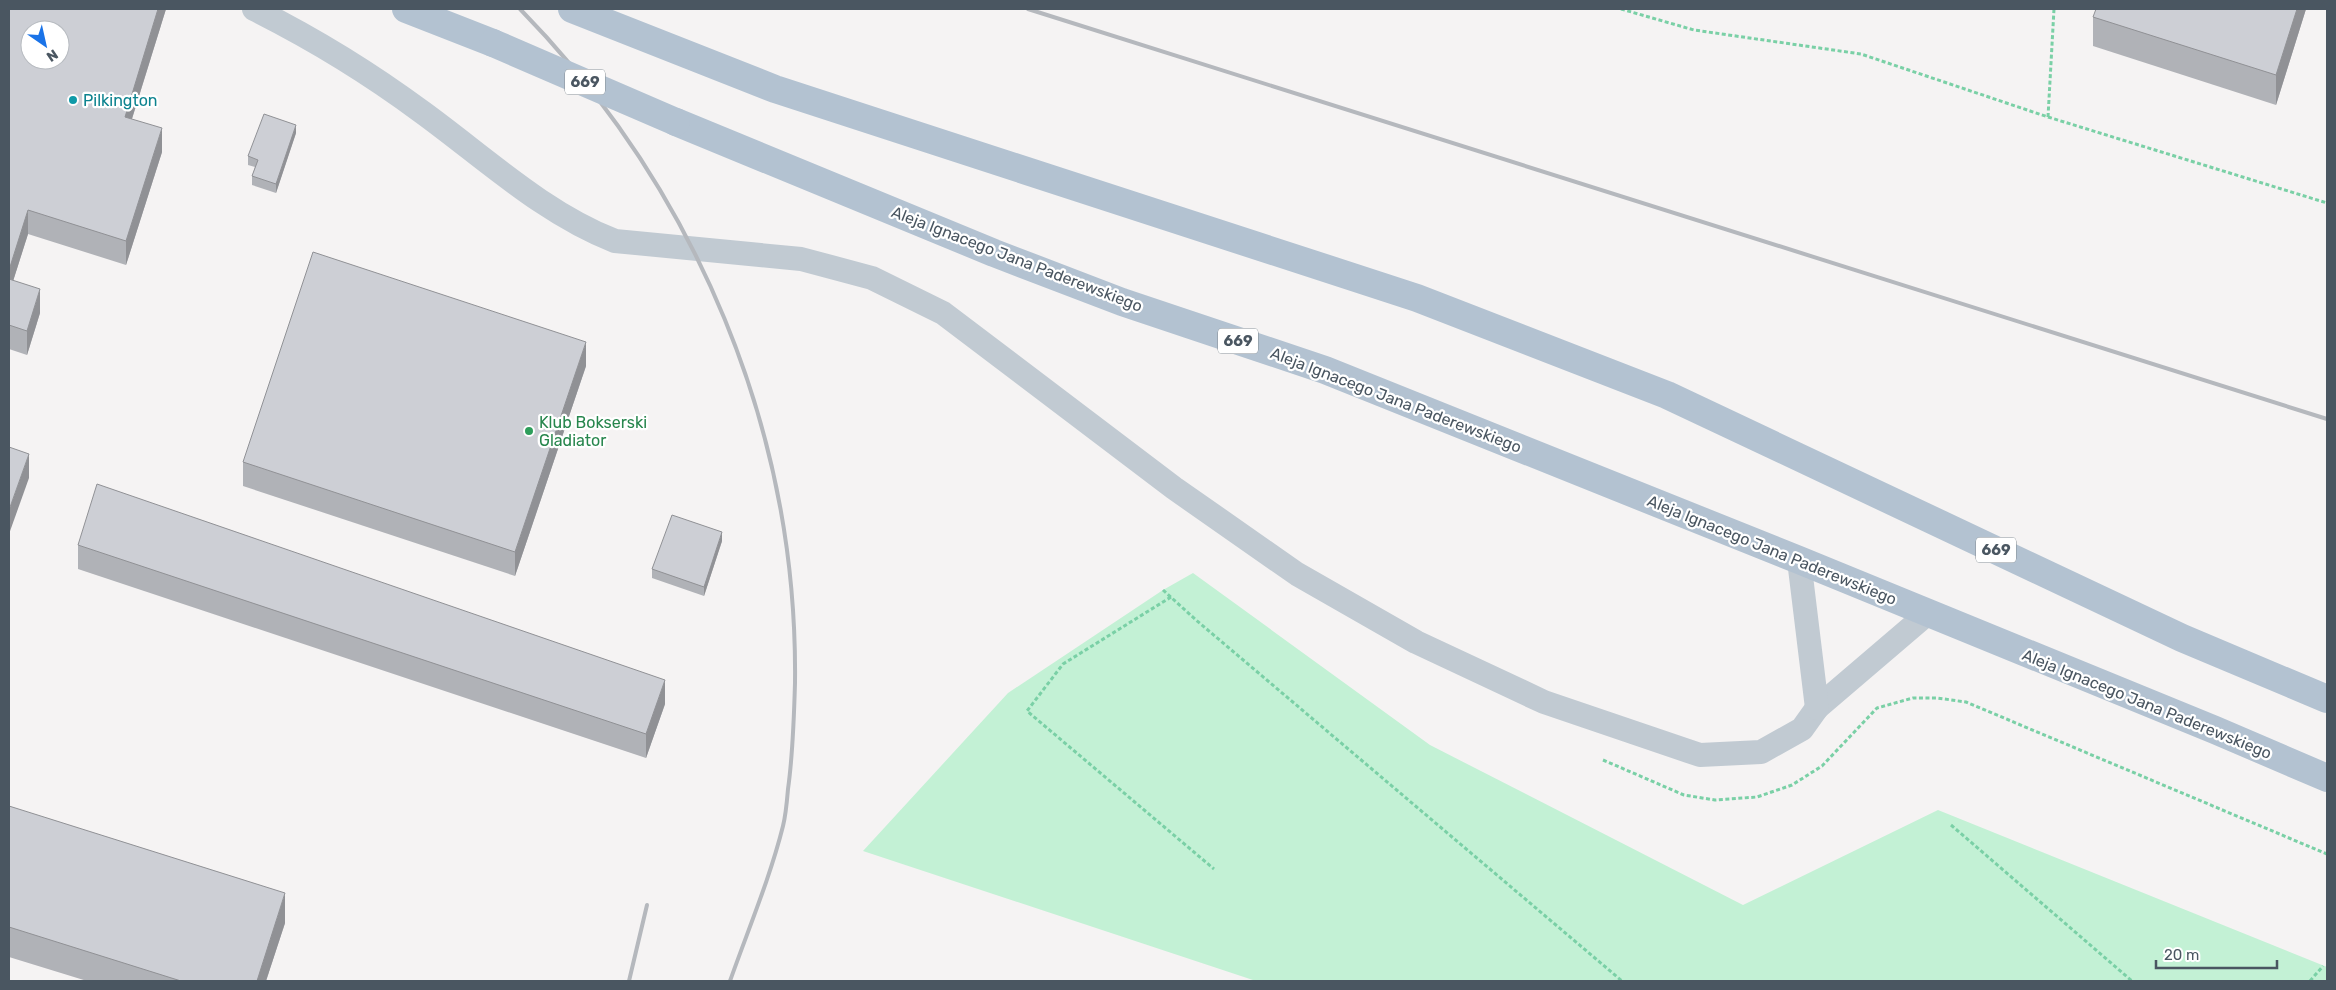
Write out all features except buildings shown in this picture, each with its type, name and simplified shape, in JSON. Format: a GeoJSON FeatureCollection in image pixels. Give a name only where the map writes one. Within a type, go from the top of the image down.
{"type":"FeatureCollection","features":[{"type":"Feature","properties":{"kind":"main road","name":"Aleja Ignacego Jana Paderewskiego"},"geometry":{"type":"LineString","coordinates":[[406,9],[493,43],[676,122],[994,254],[1122,302],[1325,370],[1799,560],[1927,614],[2215,730],[2327,778]]}},
{"type":"Feature","properties":{"kind":"main road","name":"669"},"geometry":{"type":"LineString","coordinates":[[572,9],[775,89],[1417,298],[1668,394],[2174,634],[2327,699]]}},
{"type":"Feature","properties":{"kind":"lane"},"geometry":{"type":"LineString","coordinates":[[254,9],[314,39],[371,76],[531,194],[588,230],[614,241],[801,259],[872,278],[944,313],[1174,488],[1297,574],[1416,642],[1544,702],[1700,755],[1761,752],[1802,729],[1817,708],[1927,614]]}},
{"type":"Feature","properties":{"kind":"lane"},"geometry":{"type":"LineString","coordinates":[[1799,560],[1817,708]]}},
{"type":"Feature","properties":{"kind":"path"},"geometry":{"type":"LineString","coordinates":[[1621,9],[1694,30],[1861,54],[2048,117],[2327,203]]}},
{"type":"Feature","properties":{"kind":"path"},"geometry":{"type":"LineString","coordinates":[[2048,117],[2054,9]]}},
{"type":"Feature","properties":{"kind":"path"},"geometry":{"type":"LineString","coordinates":[[1163,590],[1622,981]]}},
{"type":"Feature","properties":{"kind":"path"},"geometry":{"type":"LineString","coordinates":[[1171,597],[1063,664],[1027,711],[1214,869]]}},
{"type":"Feature","properties":{"kind":"path"},"geometry":{"type":"LineString","coordinates":[[1595,756],[1684,795],[1715,800],[1757,797],[1792,786],[1822,766],[1877,708],[1913,698],[1937,698],[1966,702],[2327,854]]}},
{"type":"Feature","properties":{"kind":"path"},"geometry":{"type":"LineString","coordinates":[[1951,825],[2132,981]]}},
{"type":"Feature","properties":{"kind":"path"},"geometry":{"type":"LineString","coordinates":[[2310,981],[2323,966]]}},
{"type":"Feature","properties":{"kind":"green space"},"geometry":{"type":"Polygon","coordinates":[[[1193,573],[1430,745],[1743,905],[1938,810],[2327,967],[2327,981],[1256,981],[863,851],[1008,693],[1163,590],[1193,573]]]}},
{"type":"Feature","properties":{"kind":"railway"},"geometry":{"type":"LineString","coordinates":[[520,9],[582,79],[638,155],[685,235],[725,319],[756,406],[778,497],[791,589],[795,683],[791,763],[785,817],[778,845],[730,981]]}},
{"type":"Feature","properties":{"kind":"railway"},"geometry":{"type":"LineString","coordinates":[[1028,9],[2327,419]]}},
{"type":"Feature","properties":{"kind":"railway"},"geometry":{"type":"LineString","coordinates":[[629,981],[647,905]]}},
{"type":"Feature","properties":{"kind":"place","name":"Pilkington"},"geometry":{"type":"Point","coordinates":[73,100]}},
{"type":"Feature","properties":{"kind":"place","name":"Klub Bokserski Gladiator"},"geometry":{"type":"Point","coordinates":[529,431]}}]}
